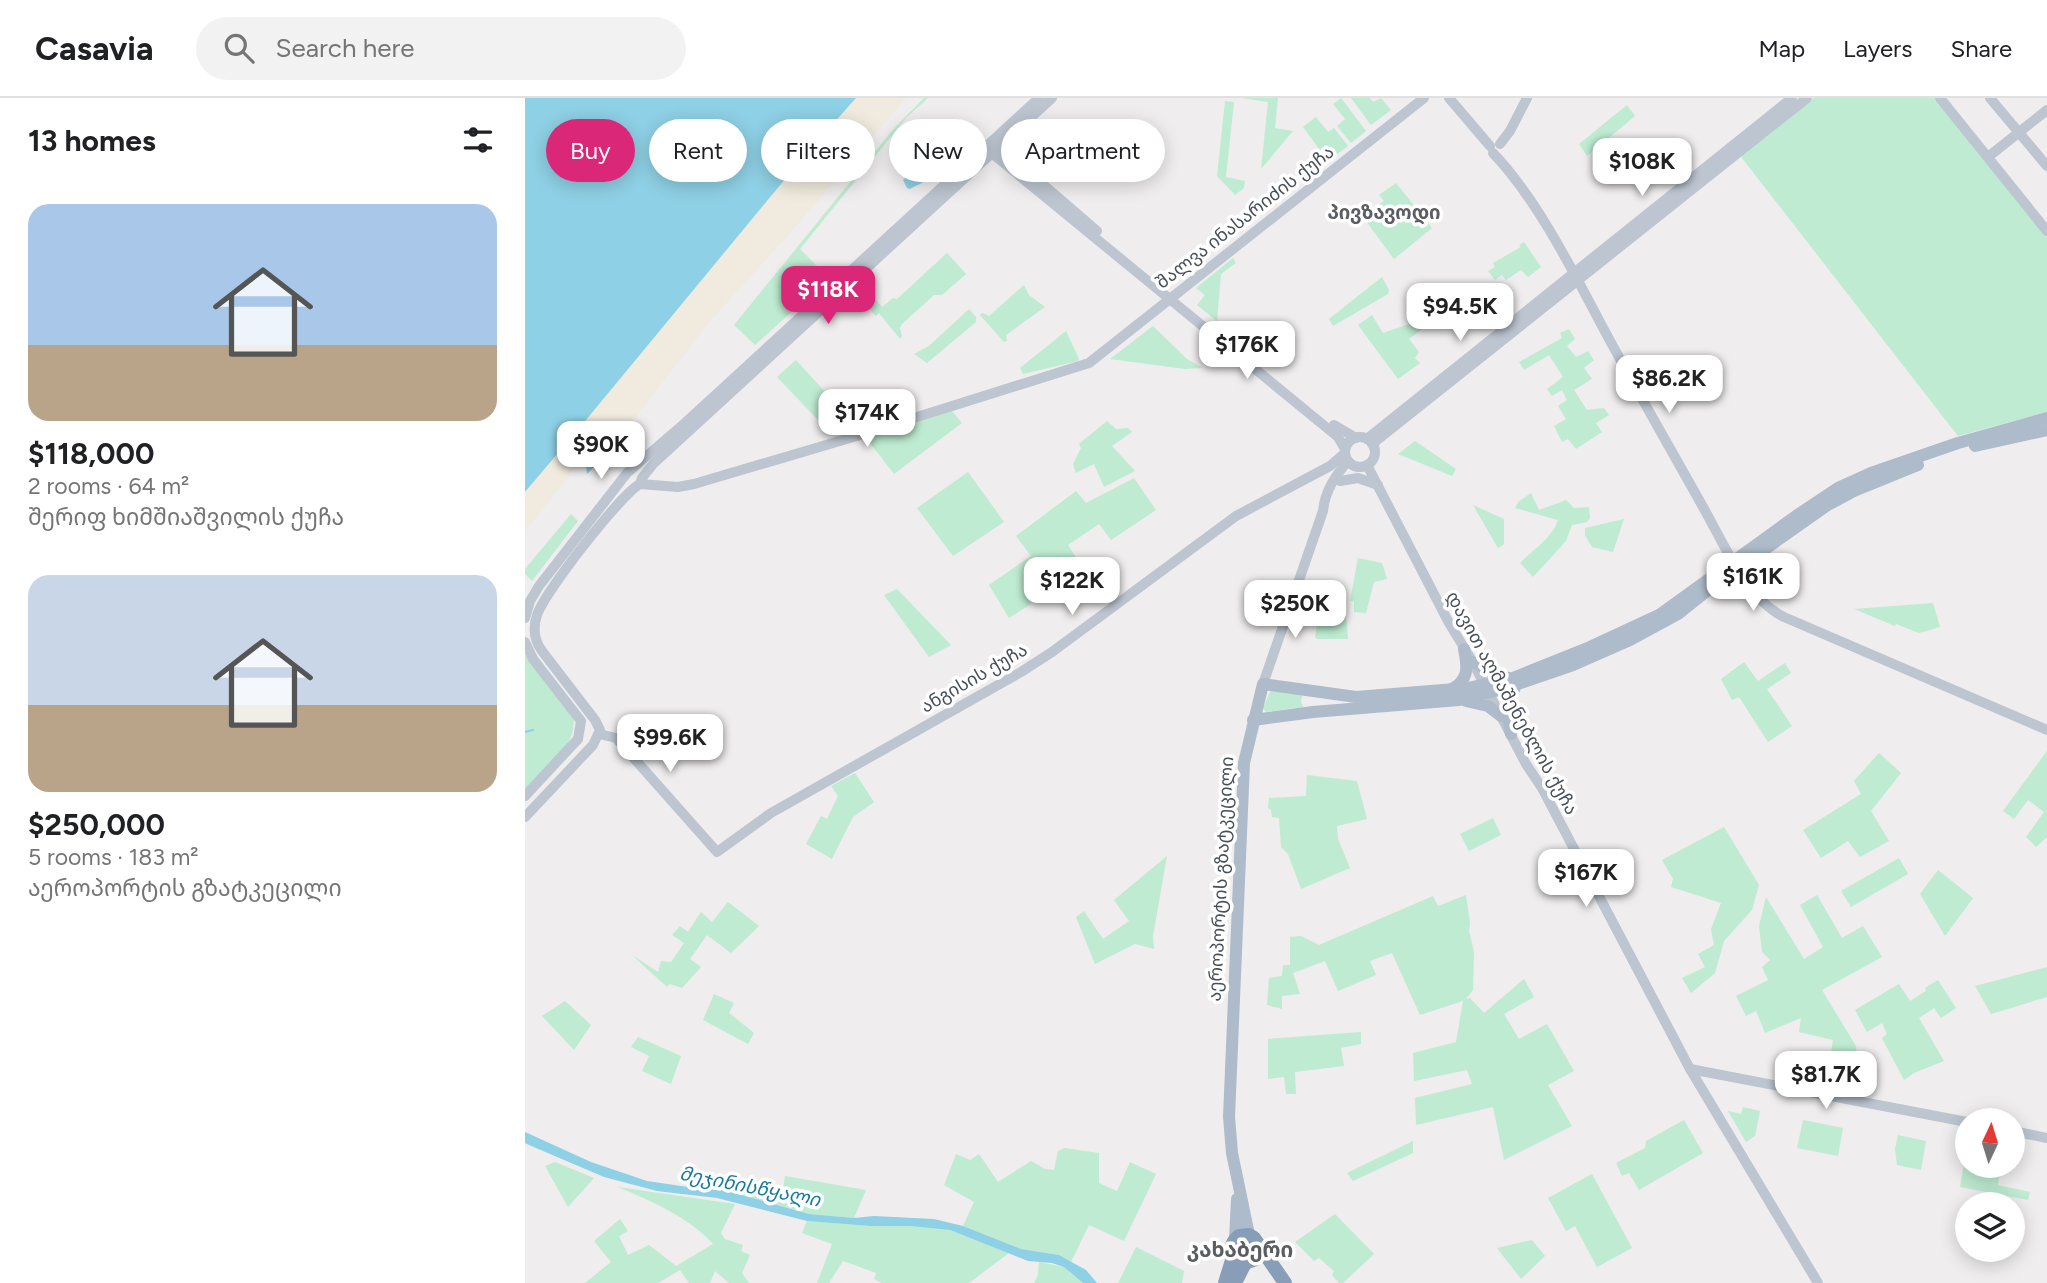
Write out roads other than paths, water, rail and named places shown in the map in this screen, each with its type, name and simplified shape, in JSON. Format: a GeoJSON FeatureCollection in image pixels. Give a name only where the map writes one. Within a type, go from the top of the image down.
{"type":"FeatureCollection","features":[{"type":"Feature","properties":{"kind":"highway"},"geometry":{"type":"LineString","coordinates":[[1242,1237],[1258,1242],[1283,1283],[1266,1269],[1243,1261],[1231,1248],[1242,1237]]}},
{"type":"Feature","properties":{"kind":"highway"},"geometry":{"type":"LineString","coordinates":[[1225,1283],[1243,1261],[1256,1259],[1260,1248]]}},
{"type":"Feature","properties":{"kind":"highway"},"geometry":{"type":"LineString","coordinates":[[1234,1283],[1243,1261]]}},
{"type":"Feature","properties":{"kind":"main road"},"geometry":{"type":"LineString","coordinates":[[1735,565],[1838,488],[1871,472],[1958,443],[2047,418]]}},
{"type":"Feature","properties":{"kind":"main road"},"geometry":{"type":"LineString","coordinates":[[1459,700],[1515,681],[1646,622],[1826,506],[1854,491],[1963,449],[2047,429]]}},
{"type":"Feature","properties":{"kind":"main road"},"geometry":{"type":"LineString","coordinates":[[1448,691],[1462,683],[1466,676],[1467,661],[1464,649]]}},
{"type":"Feature","properties":{"kind":"main road"},"geometry":{"type":"LineString","coordinates":[[1473,662],[1515,681]]}},
{"type":"Feature","properties":{"kind":"main road"},"geometry":{"type":"LineString","coordinates":[[1511,734],[1507,719],[1508,705],[1515,681]]}},
{"type":"Feature","properties":{"kind":"main road"},"geometry":{"type":"LineString","coordinates":[[1263,684],[1356,696],[1487,689]]}},
{"type":"Feature","properties":{"kind":"main road","name":"აეროპორტის გზატკეცილი"},"geometry":{"type":"LineString","coordinates":[[1242,1237],[1229,1117],[1244,763],[1263,684]]}},
{"type":"Feature","properties":{"kind":"main road"},"geometry":{"type":"LineString","coordinates":[[1313,691],[1305,702],[1313,712]]}},
{"type":"Feature","properties":{"kind":"main road"},"geometry":{"type":"LineString","coordinates":[[1253,720],[1313,712],[1459,700],[1483,704],[1500,716]]}},
{"type":"Feature","properties":{"kind":"street"},"geometry":{"type":"LineString","coordinates":[[525,817],[593,745],[599,733],[595,720],[538,646],[534,633],[535,622],[547,594],[638,483],[688,430],[992,147],[1039,98]]}},
{"type":"Feature","properties":{"kind":"street"},"geometry":{"type":"LineString","coordinates":[[525,618],[530,601],[539,586],[629,473],[992,147],[1052,98]]}},
{"type":"Feature","properties":{"kind":"street","name":"შალვა ინასარიძის ქუჩა"},"geometry":{"type":"LineString","coordinates":[[638,483],[678,486],[694,484],[1089,363],[1424,98]]}},
{"type":"Feature","properties":{"kind":"street"},"geometry":{"type":"LineString","coordinates":[[1449,98],[1496,148],[1576,278],[1735,565],[1774,612],[2047,730]]}},
{"type":"Feature","properties":{"kind":"street"},"geometry":{"type":"LineString","coordinates":[[1496,148],[1510,131],[1527,98]]}},
{"type":"Feature","properties":{"kind":"street"},"geometry":{"type":"LineString","coordinates":[[1576,278],[1792,98]]}},
{"type":"Feature","properties":{"kind":"street"},"geometry":{"type":"LineString","coordinates":[[1348,457],[1351,440],[1365,440],[1807,98]]}},
{"type":"Feature","properties":{"kind":"street"},"geometry":{"type":"LineString","coordinates":[[1940,98],[2047,231]]}},
{"type":"Feature","properties":{"kind":"street"},"geometry":{"type":"LineString","coordinates":[[1990,98],[2047,166]]}},
{"type":"Feature","properties":{"kind":"street"},"geometry":{"type":"LineString","coordinates":[[1988,158],[2047,110]]}},
{"type":"Feature","properties":{"kind":"street"},"geometry":{"type":"LineString","coordinates":[[992,147],[1338,437],[1348,457],[1367,465],[1375,455],[1365,440],[1328,422],[1171,297]]}},
{"type":"Feature","properties":{"kind":"street","name":"აეროპორტის გზატკეცილი"},"geometry":{"type":"LineString","coordinates":[[1263,684],[1323,511],[1340,481],[1348,457]]}},
{"type":"Feature","properties":{"kind":"street","name":"აეროპორტის გზატკეცილი"},"geometry":{"type":"LineString","coordinates":[[1323,511],[1324,497],[1348,457]]}},
{"type":"Feature","properties":{"kind":"street","name":"ანგისის ქუჩა"},"geometry":{"type":"LineString","coordinates":[[599,733],[616,738],[716,852],[771,813],[1052,652],[1236,516],[1348,457]]}},
{"type":"Feature","properties":{"kind":"street","name":"დავით აღმაშენებლის ქუჩა"},"geometry":{"type":"LineString","coordinates":[[1367,465],[1429,586],[1473,662],[1690,1069],[1818,1283]]}},
{"type":"Feature","properties":{"kind":"street"},"geometry":{"type":"LineString","coordinates":[[629,473],[639,472],[638,483]]}},
{"type":"Feature","properties":{"kind":"street"},"geometry":{"type":"LineString","coordinates":[[1340,481],[1358,478],[1378,485]]}},
{"type":"Feature","properties":{"kind":"street"},"geometry":{"type":"LineString","coordinates":[[525,642],[533,659],[581,721],[578,739],[525,796]]}},
{"type":"Feature","properties":{"kind":"street"},"geometry":{"type":"LineString","coordinates":[[581,721],[590,718],[595,720]]}},
{"type":"Feature","properties":{"kind":"street"},"geometry":{"type":"LineString","coordinates":[[578,739],[593,745]]}},
{"type":"Feature","properties":{"kind":"street"},"geometry":{"type":"LineString","coordinates":[[1690,1069],[1955,1120]]}},
{"type":"Feature","properties":{"kind":"street"},"geometry":{"type":"LineString","coordinates":[[2025,1133],[2047,1138]]}},
{"type":"Feature","properties":{"kind":"water"},"geometry":{"type":"Polygon","coordinates":[[[525,98],[856,98],[837,119],[761,119],[761,182],[783,182],[581,426],[581,432],[593,453],[593,468],[587,474],[584,448],[575,433],[525,492],[525,98]]]}},
{"type":"Feature","properties":{"kind":"water"},"geometry":{"type":"Polygon","coordinates":[[[904,182],[922,182],[910,189],[904,182]]]}},
{"type":"Feature","properties":{"kind":"water"},"geometry":{"type":"Polygon","coordinates":[[[525,1132],[591,1162],[647,1181],[720,1189],[809,1214],[854,1218],[874,1216],[934,1219],[963,1226],[1021,1249],[1059,1255],[1086,1270],[1097,1283],[1083,1283],[1064,1267],[1028,1261],[950,1230],[807,1221],[717,1198],[657,1191],[604,1177],[529,1145],[525,1143],[525,1132]]]}},
{"type":"Feature","properties":{"kind":"waterway"},"geometry":{"type":"LineString","coordinates":[[525,732],[533,730]]}},
{"type":"Feature","properties":{"kind":"district","name":"პივზავოდი"},"geometry":{"type":"Point","coordinates":[1384,212]}},
{"type":"Feature","properties":{"kind":"district","name":"კახაბერი"},"geometry":{"type":"Point","coordinates":[1240,1250]}},
{"type":"Feature","properties":{"kind":"water label","name":"მეჯინისწყალი"},"geometry":{"type":"Point","coordinates":[750,1186]}}]}
